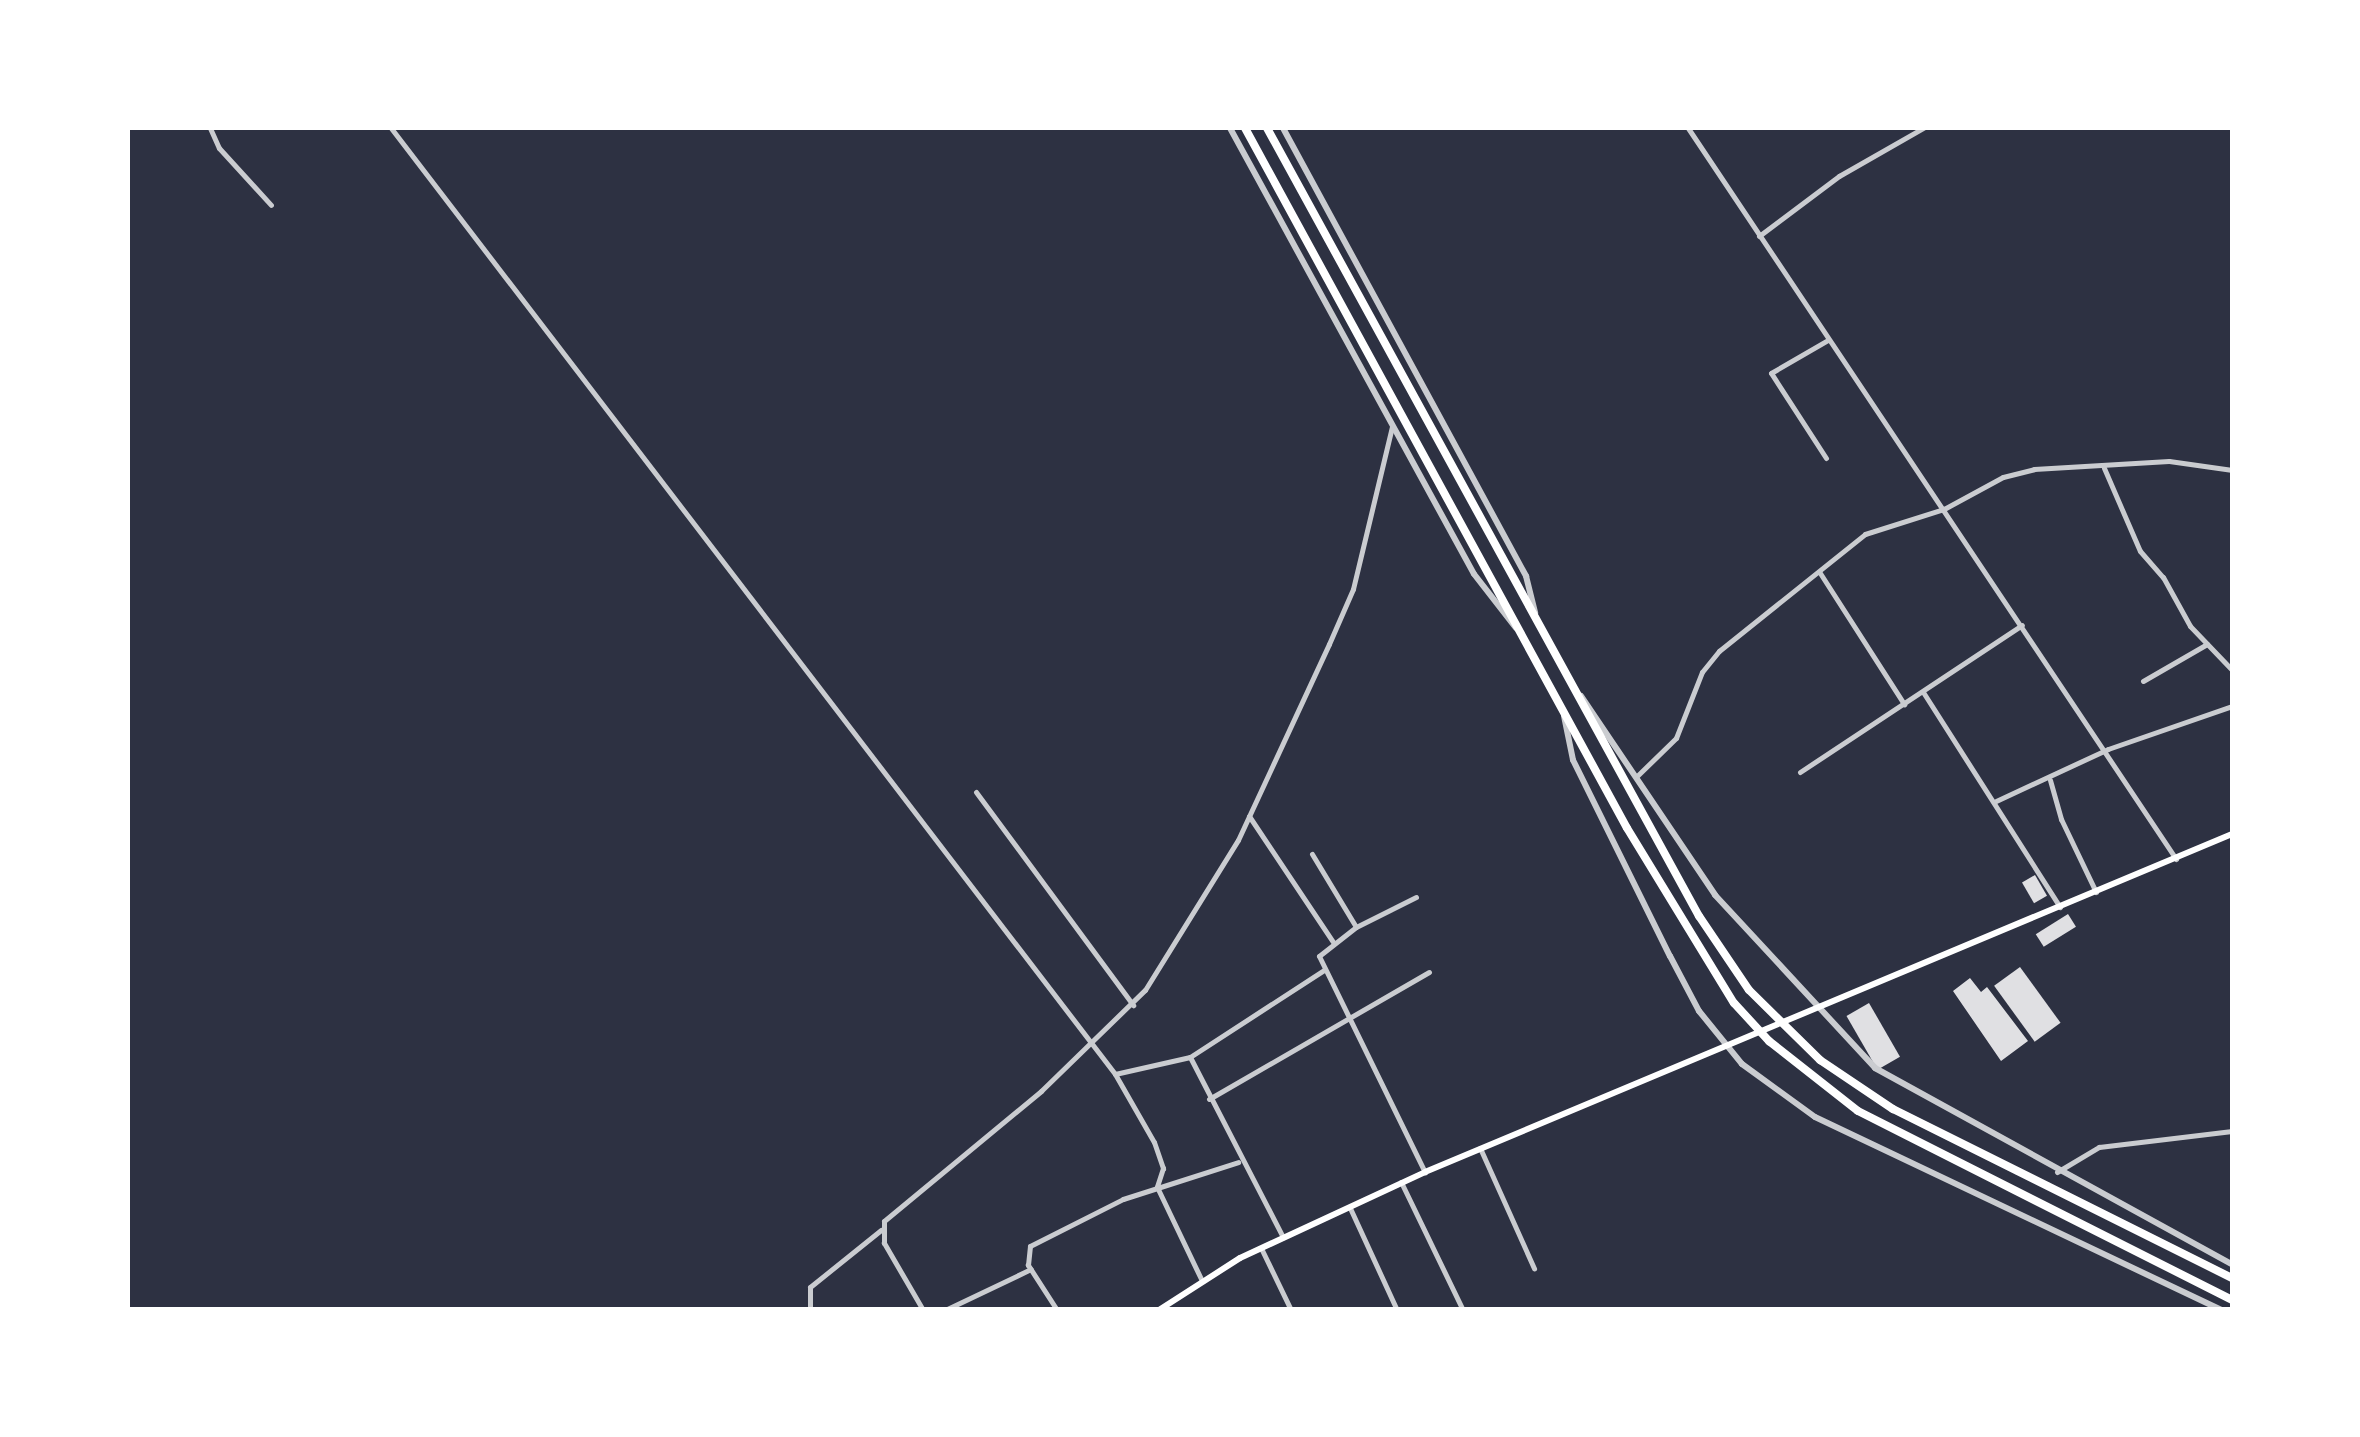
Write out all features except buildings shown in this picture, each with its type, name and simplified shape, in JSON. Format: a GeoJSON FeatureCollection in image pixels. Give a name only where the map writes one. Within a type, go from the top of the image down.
{"type":"FeatureCollection","features":[{"type":"Feature","properties":{"kind":"highway"},"geometry":{"type":"LineString","coordinates":[[1244,128],[1699,954],[1755,1027],[1858,1111],[2232,1300]]}},
{"type":"Feature","properties":{"kind":"highway"},"geometry":{"type":"LineString","coordinates":[[1267,128],[1714,941],[1772,1016],[1789,1033],[1893,1109],[2232,1278]]}},
{"type":"Feature","properties":{"kind":"main road"},"geometry":{"type":"LineString","coordinates":[[1159,1310],[1261,1248],[1401,1182],[1722,1043],[2232,834]]}},
{"type":"Feature","properties":{"kind":"street"},"geometry":{"type":"LineString","coordinates":[[210,128],[219,148],[270,204]]}},
{"type":"Feature","properties":{"kind":"street"},"geometry":{"type":"LineString","coordinates":[[391,128],[1115,1074],[1160,1157],[1157,1188],[1202,1281]]}},
{"type":"Feature","properties":{"kind":"street"},"geometry":{"type":"LineString","coordinates":[[1230,128],[1474,574],[1517,629]]}},
{"type":"Feature","properties":{"kind":"street"},"geometry":{"type":"LineString","coordinates":[[1282,128],[1526,576],[1536,615]]}},
{"type":"Feature","properties":{"kind":"street"},"geometry":{"type":"LineString","coordinates":[[1688,128],[2108,749],[2176,859]]}},
{"type":"Feature","properties":{"kind":"street"},"geometry":{"type":"LineString","coordinates":[[1759,236],[1839,176],[1923,128]]}},
{"type":"Feature","properties":{"kind":"street"},"geometry":{"type":"LineString","coordinates":[[1826,458],[1771,373],[1828,340]]}},
{"type":"Feature","properties":{"kind":"street"},"geometry":{"type":"LineString","coordinates":[[810,1310],[810,1287],[881,1230],[889,1215],[1133,1005],[1250,816],[1353,589],[1392,427]]}},
{"type":"Feature","properties":{"kind":"street"},"geometry":{"type":"LineString","coordinates":[[1638,774],[1683,728],[1702,672],[1719,651],[1866,534],[1944,510],[2026,471],[2169,461],[2232,470]]}},
{"type":"Feature","properties":{"kind":"street"},"geometry":{"type":"LineString","coordinates":[[2104,468],[2140,551],[2208,644],[2232,670]]}},
{"type":"Feature","properties":{"kind":"street"},"geometry":{"type":"LineString","coordinates":[[1820,573],[1904,704]]}},
{"type":"Feature","properties":{"kind":"street"},"geometry":{"type":"LineString","coordinates":[[1800,772],[2022,625]]}},
{"type":"Feature","properties":{"kind":"street"},"geometry":{"type":"LineString","coordinates":[[2142,681],[2208,644]]}},
{"type":"Feature","properties":{"kind":"street"},"geometry":{"type":"LineString","coordinates":[[1923,692],[2060,907]]}},
{"type":"Feature","properties":{"kind":"street"},"geometry":{"type":"LineString","coordinates":[[1578,693],[1638,774],[1715,896],[1815,1008],[1890,1079],[2232,1264]]}},
{"type":"Feature","properties":{"kind":"street"},"geometry":{"type":"LineString","coordinates":[[1996,802],[2108,749],[2232,706]]}},
{"type":"Feature","properties":{"kind":"street"},"geometry":{"type":"LineString","coordinates":[[1563,711],[1573,760],[1599,815],[1722,1043],[1773,1090],[1816,1117],[2221,1310]]}},
{"type":"Feature","properties":{"kind":"street"},"geometry":{"type":"LineString","coordinates":[[2050,778],[2060,820],[2096,892]]}},
{"type":"Feature","properties":{"kind":"street"},"geometry":{"type":"LineString","coordinates":[[976,792],[1133,1005]]}},
{"type":"Feature","properties":{"kind":"street"},"geometry":{"type":"LineString","coordinates":[[1250,816],[1333,942]]}},
{"type":"Feature","properties":{"kind":"street"},"geometry":{"type":"LineString","coordinates":[[1312,854],[1356,927]]}},
{"type":"Feature","properties":{"kind":"street"},"geometry":{"type":"LineString","coordinates":[[1416,897],[1356,927],[1318,956],[1425,1172]]}},
{"type":"Feature","properties":{"kind":"street"},"geometry":{"type":"LineString","coordinates":[[1115,1074],[1190,1057],[1325,970]]}},
{"type":"Feature","properties":{"kind":"street"},"geometry":{"type":"LineString","coordinates":[[1209,1099],[1429,972]]}},
{"type":"Feature","properties":{"kind":"street"},"geometry":{"type":"LineString","coordinates":[[1190,1057],[1238,1162],[1283,1237]]}},
{"type":"Feature","properties":{"kind":"street"},"geometry":{"type":"LineString","coordinates":[[2057,1172],[2100,1147],[2232,1131]]}},
{"type":"Feature","properties":{"kind":"street"},"geometry":{"type":"LineString","coordinates":[[1480,1148],[1534,1268]]}},
{"type":"Feature","properties":{"kind":"street"},"geometry":{"type":"LineString","coordinates":[[1057,1310],[1025,1252],[1036,1241],[1157,1188],[1238,1162]]}},
{"type":"Feature","properties":{"kind":"street"},"geometry":{"type":"LineString","coordinates":[[1401,1182],[1463,1310]]}},
{"type":"Feature","properties":{"kind":"street"},"geometry":{"type":"LineString","coordinates":[[1349,1206],[1397,1310]]}},
{"type":"Feature","properties":{"kind":"street"},"geometry":{"type":"LineString","coordinates":[[881,1230],[923,1310]]}},
{"type":"Feature","properties":{"kind":"street"},"geometry":{"type":"LineString","coordinates":[[1261,1248],[1291,1310]]}},
{"type":"Feature","properties":{"kind":"street"},"geometry":{"type":"LineString","coordinates":[[945,1310],[1031,1269]]}}]}
